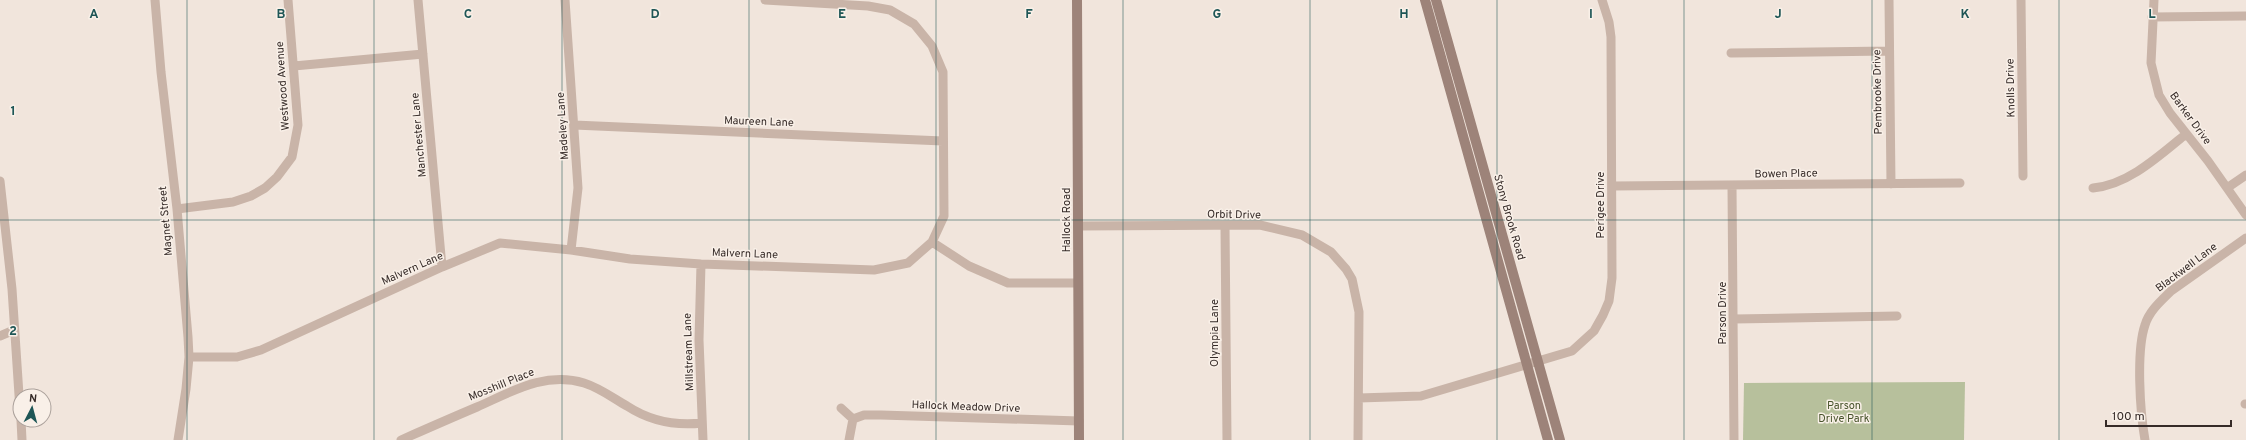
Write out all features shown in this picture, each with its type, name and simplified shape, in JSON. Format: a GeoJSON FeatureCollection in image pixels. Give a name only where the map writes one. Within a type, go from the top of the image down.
{"type":"FeatureCollection","features":[{"type":"Feature","properties":{"kind":"main road","name":"Hallock Road"},"geometry":{"type":"LineString","coordinates":[[1077,0],[1079,440]]}},
{"type":"Feature","properties":{"kind":"main road"},"geometry":{"type":"LineString","coordinates":[[1424,0],[1548,440]]}},
{"type":"Feature","properties":{"kind":"main road","name":"Stony Brook Road"},"geometry":{"type":"LineString","coordinates":[[1436,0],[1560,440]]}},
{"type":"Feature","properties":{"kind":"main road"},"geometry":{"type":"LineString","coordinates":[[1469,158],[1480,155]]}},
{"type":"Feature","properties":{"kind":"street","name":"Magnet Street"},"geometry":{"type":"LineString","coordinates":[[155,0],[161,72],[177,209],[189,357],[178,440]]}},
{"type":"Feature","properties":{"kind":"street","name":"Westwood Avenue"},"geometry":{"type":"LineString","coordinates":[[177,209],[233,202],[265,188],[277,177],[292,157],[297,136],[294,66],[288,0]]}},
{"type":"Feature","properties":{"kind":"street","name":"Manchester Lane"},"geometry":{"type":"LineString","coordinates":[[418,0],[442,268]]}},
{"type":"Feature","properties":{"kind":"street","name":"Madeley Lane"},"geometry":{"type":"LineString","coordinates":[[565,0],[578,188],[571,250]]}},
{"type":"Feature","properties":{"kind":"street","name":"Malvern Lane"},"geometry":{"type":"LineString","coordinates":[[189,357],[237,357],[261,350],[442,268],[500,244],[571,250],[630,259],[701,264],[874,270],[908,262],[932,242],[944,216],[943,72],[932,46],[914,24],[890,10],[868,6],[818,1],[765,0]]}},
{"type":"Feature","properties":{"kind":"street","name":"Perigee Drive"},"geometry":{"type":"LineString","coordinates":[[1359,398],[1421,396],[1527,366],[1572,351],[1594,332],[1609,301],[1612,278],[1613,186],[1611,37],[1609,22],[1602,0]]}},
{"type":"Feature","properties":{"kind":"street","name":"Pembrooke Drive"},"geometry":{"type":"LineString","coordinates":[[1889,0],[1888,51],[1891,184]]}},
{"type":"Feature","properties":{"kind":"street","name":"Knolls Drive"},"geometry":{"type":"LineString","coordinates":[[2021,0],[2023,176]]}},
{"type":"Feature","properties":{"kind":"street","name":"Barker Drive"},"geometry":{"type":"LineString","coordinates":[[2154,0],[2151,63],[2164,104],[2208,161],[2246,215]]}},
{"type":"Feature","properties":{"kind":"street"},"geometry":{"type":"LineString","coordinates":[[2152,17],[2246,16]]}},
{"type":"Feature","properties":{"kind":"street"},"geometry":{"type":"LineString","coordinates":[[1731,52],[1888,51]]}},
{"type":"Feature","properties":{"kind":"street"},"geometry":{"type":"LineString","coordinates":[[294,66],[423,54]]}},
{"type":"Feature","properties":{"kind":"street","name":"Maureen Lane"},"geometry":{"type":"LineString","coordinates":[[574,125],[943,141]]}},
{"type":"Feature","properties":{"kind":"street"},"geometry":{"type":"LineString","coordinates":[[2093,188],[2108,186],[2130,176],[2186,134]]}},
{"type":"Feature","properties":{"kind":"street"},"geometry":{"type":"LineString","coordinates":[[2227,188],[2246,175]]}},
{"type":"Feature","properties":{"kind":"street"},"geometry":{"type":"LineString","coordinates":[[0,181],[7,238],[18,388]]}},
{"type":"Feature","properties":{"kind":"street","name":"Bowen Place"},"geometry":{"type":"LineString","coordinates":[[1613,186],[1960,183]]}},
{"type":"Feature","properties":{"kind":"street","name":"Parson Drive"},"geometry":{"type":"LineString","coordinates":[[1732,186],[1734,440]]}},
{"type":"Feature","properties":{"kind":"street","name":"Orbit Drive"},"geometry":{"type":"LineString","coordinates":[[1078,226],[1260,225],[1302,235],[1331,252],[1346,269],[1352,279],[1359,312],[1358,440]]}},
{"type":"Feature","properties":{"kind":"street","name":"Olympia Lane"},"geometry":{"type":"LineString","coordinates":[[1225,226],[1227,440]]}},
{"type":"Feature","properties":{"kind":"street","name":"Blackwell Lane"},"geometry":{"type":"LineString","coordinates":[[2145,440],[2140,414],[2140,344],[2148,318],[2171,291],[2246,238]]}},
{"type":"Feature","properties":{"kind":"street"},"geometry":{"type":"LineString","coordinates":[[932,242],[969,266],[1008,283],[1078,283]]}},
{"type":"Feature","properties":{"kind":"street","name":"Millstream Lane"},"geometry":{"type":"LineString","coordinates":[[701,264],[698,320],[703,440]]}},
{"type":"Feature","properties":{"kind":"street"},"geometry":{"type":"LineString","coordinates":[[1734,319],[1897,316]]}},
{"type":"Feature","properties":{"kind":"street"},"geometry":{"type":"LineString","coordinates":[[0,336],[14,330]]}},
{"type":"Feature","properties":{"kind":"street","name":"Mosshill Place"},"geometry":{"type":"LineString","coordinates":[[401,440],[517,388],[546,380],[573,380],[585,383],[608,393],[635,411],[658,421],[679,424],[702,423]]}},
{"type":"Feature","properties":{"kind":"street"},"geometry":{"type":"LineString","coordinates":[[841,408],[853,419],[849,440]]}},
{"type":"Feature","properties":{"kind":"street","name":"Hallock Meadow Drive"},"geometry":{"type":"LineString","coordinates":[[853,419],[864,415],[881,415],[1079,421]]}},
{"type":"Feature","properties":{"kind":"street"},"geometry":{"type":"LineString","coordinates":[[21,428],[22,440]]}},
{"type":"Feature","properties":{"kind":"green space","name":"Parson Drive Park"},"geometry":{"type":"Polygon","coordinates":[[[1965,382],[1964,440],[1743,440],[1744,383],[1965,382]]]}}]}
